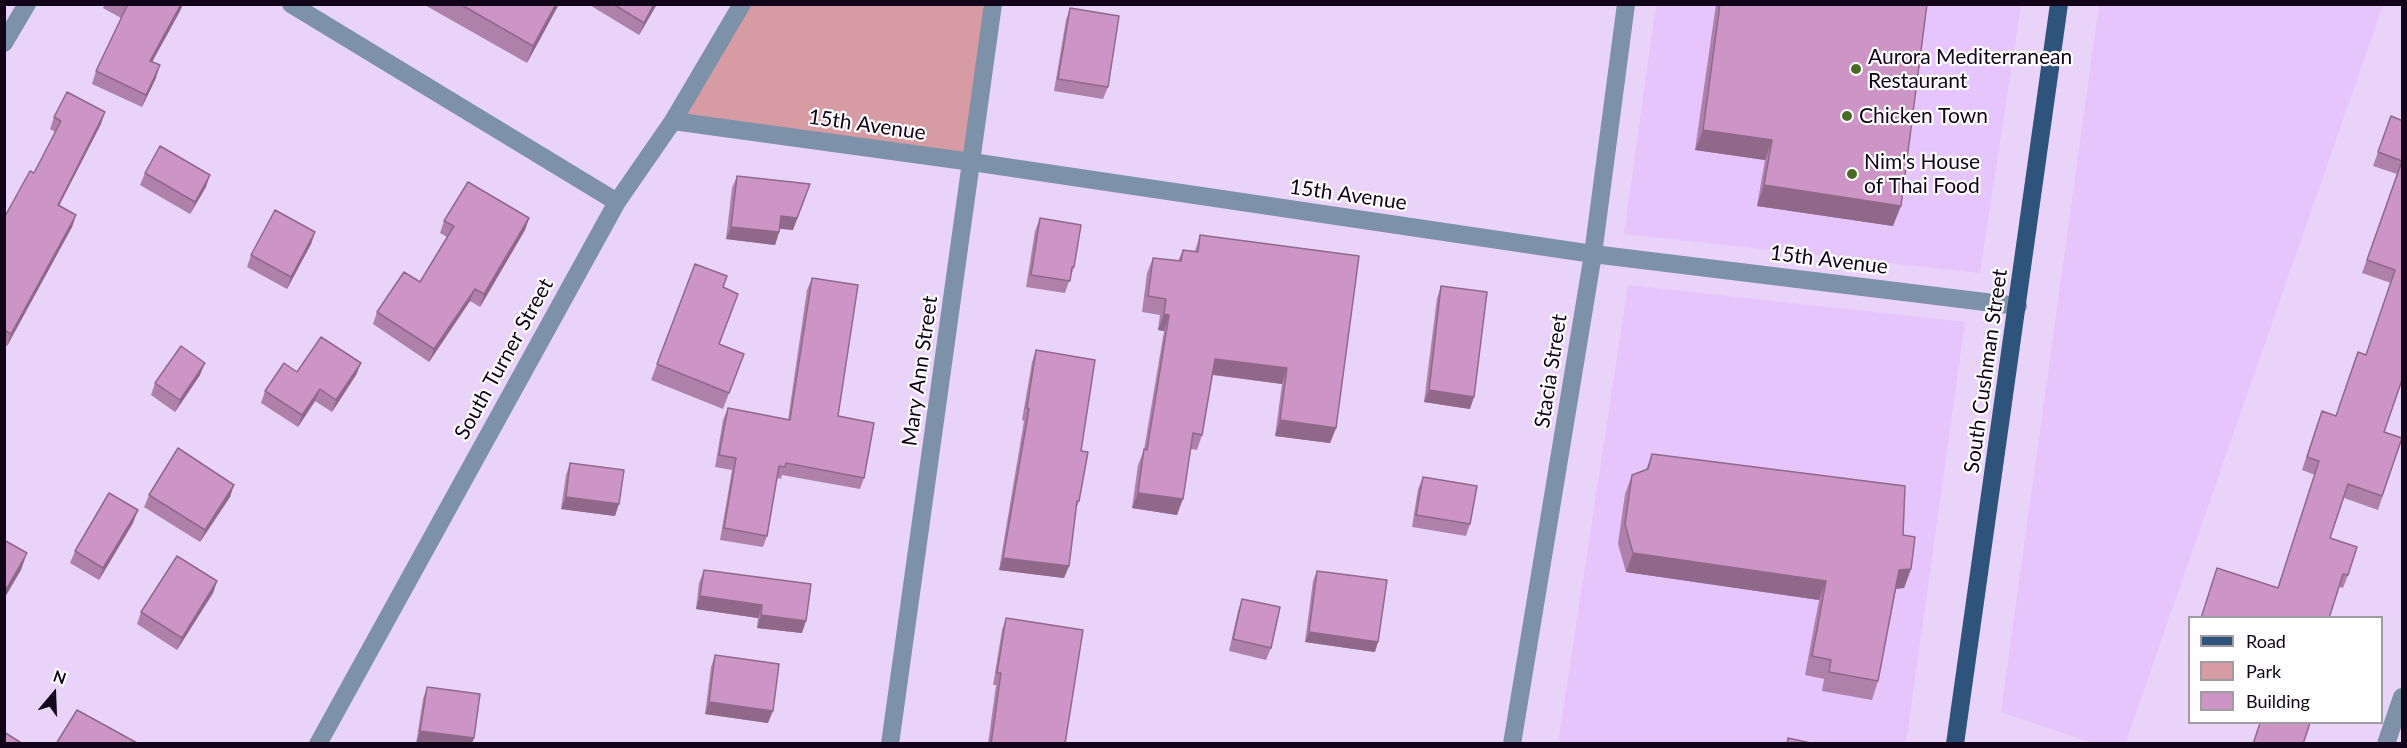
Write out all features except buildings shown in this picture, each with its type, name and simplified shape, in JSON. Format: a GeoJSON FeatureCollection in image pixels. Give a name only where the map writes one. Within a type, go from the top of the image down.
{"type":"FeatureCollection","features":[{"type":"Feature","properties":{"kind":"main road","name":"South Cushman Street"},"geometry":{"type":"LineString","coordinates":[[1955,744],[2059,4]]}},
{"type":"Feature","properties":{"kind":"street"},"geometry":{"type":"LineString","coordinates":[[4,43],[27,4]]}},
{"type":"Feature","properties":{"kind":"street"},"geometry":{"type":"LineString","coordinates":[[291,4],[616,202]]}},
{"type":"Feature","properties":{"kind":"street","name":"South Turner Street"},"geometry":{"type":"LineString","coordinates":[[318,744],[616,202],[673,121],[742,4]]}},
{"type":"Feature","properties":{"kind":"street","name":"Mary Ann Street"},"geometry":{"type":"LineString","coordinates":[[890,744],[993,4]]}},
{"type":"Feature","properties":{"kind":"street","name":"Stacia Street"},"geometry":{"type":"LineString","coordinates":[[1512,744],[1593,254],[1626,4]]}},
{"type":"Feature","properties":{"kind":"street","name":"15th Avenue"},"geometry":{"type":"LineString","coordinates":[[673,121],[972,162],[1593,254],[2018,306]]}},
{"type":"Feature","properties":{"kind":"street"},"geometry":{"type":"LineString","coordinates":[[2386,744],[2403,697]]}},
{"type":"Feature","properties":{"kind":"shaded area"},"geometry":{"type":"Polygon","coordinates":[[[1656,5],[2021,5],[1980,273],[1624,234],[1656,5]]]}},
{"type":"Feature","properties":{"kind":"shaded area"},"geometry":{"type":"Polygon","coordinates":[[[2099,5],[2383,5],[2125,744],[2092,743],[2001,712],[2099,5]]]}},
{"type":"Feature","properties":{"kind":"shaded area"},"geometry":{"type":"Polygon","coordinates":[[[1628,285],[1965,322],[1906,743],[1558,744],[1628,285]]]}},
{"type":"Feature","properties":{"kind":"green space"},"geometry":{"type":"Polygon","coordinates":[[[742,5],[993,5],[972,162],[673,121],[742,5]]]}},
{"type":"Feature","properties":{"kind":"place","name":"Aurora Mediterranean Restaurant"},"geometry":{"type":"Point","coordinates":[1856,69]}},
{"type":"Feature","properties":{"kind":"place","name":"Chicken Town"},"geometry":{"type":"Point","coordinates":[1847,116]}},
{"type":"Feature","properties":{"kind":"place","name":"Nim's House of Thai Food"},"geometry":{"type":"Point","coordinates":[1852,174]}}]}
